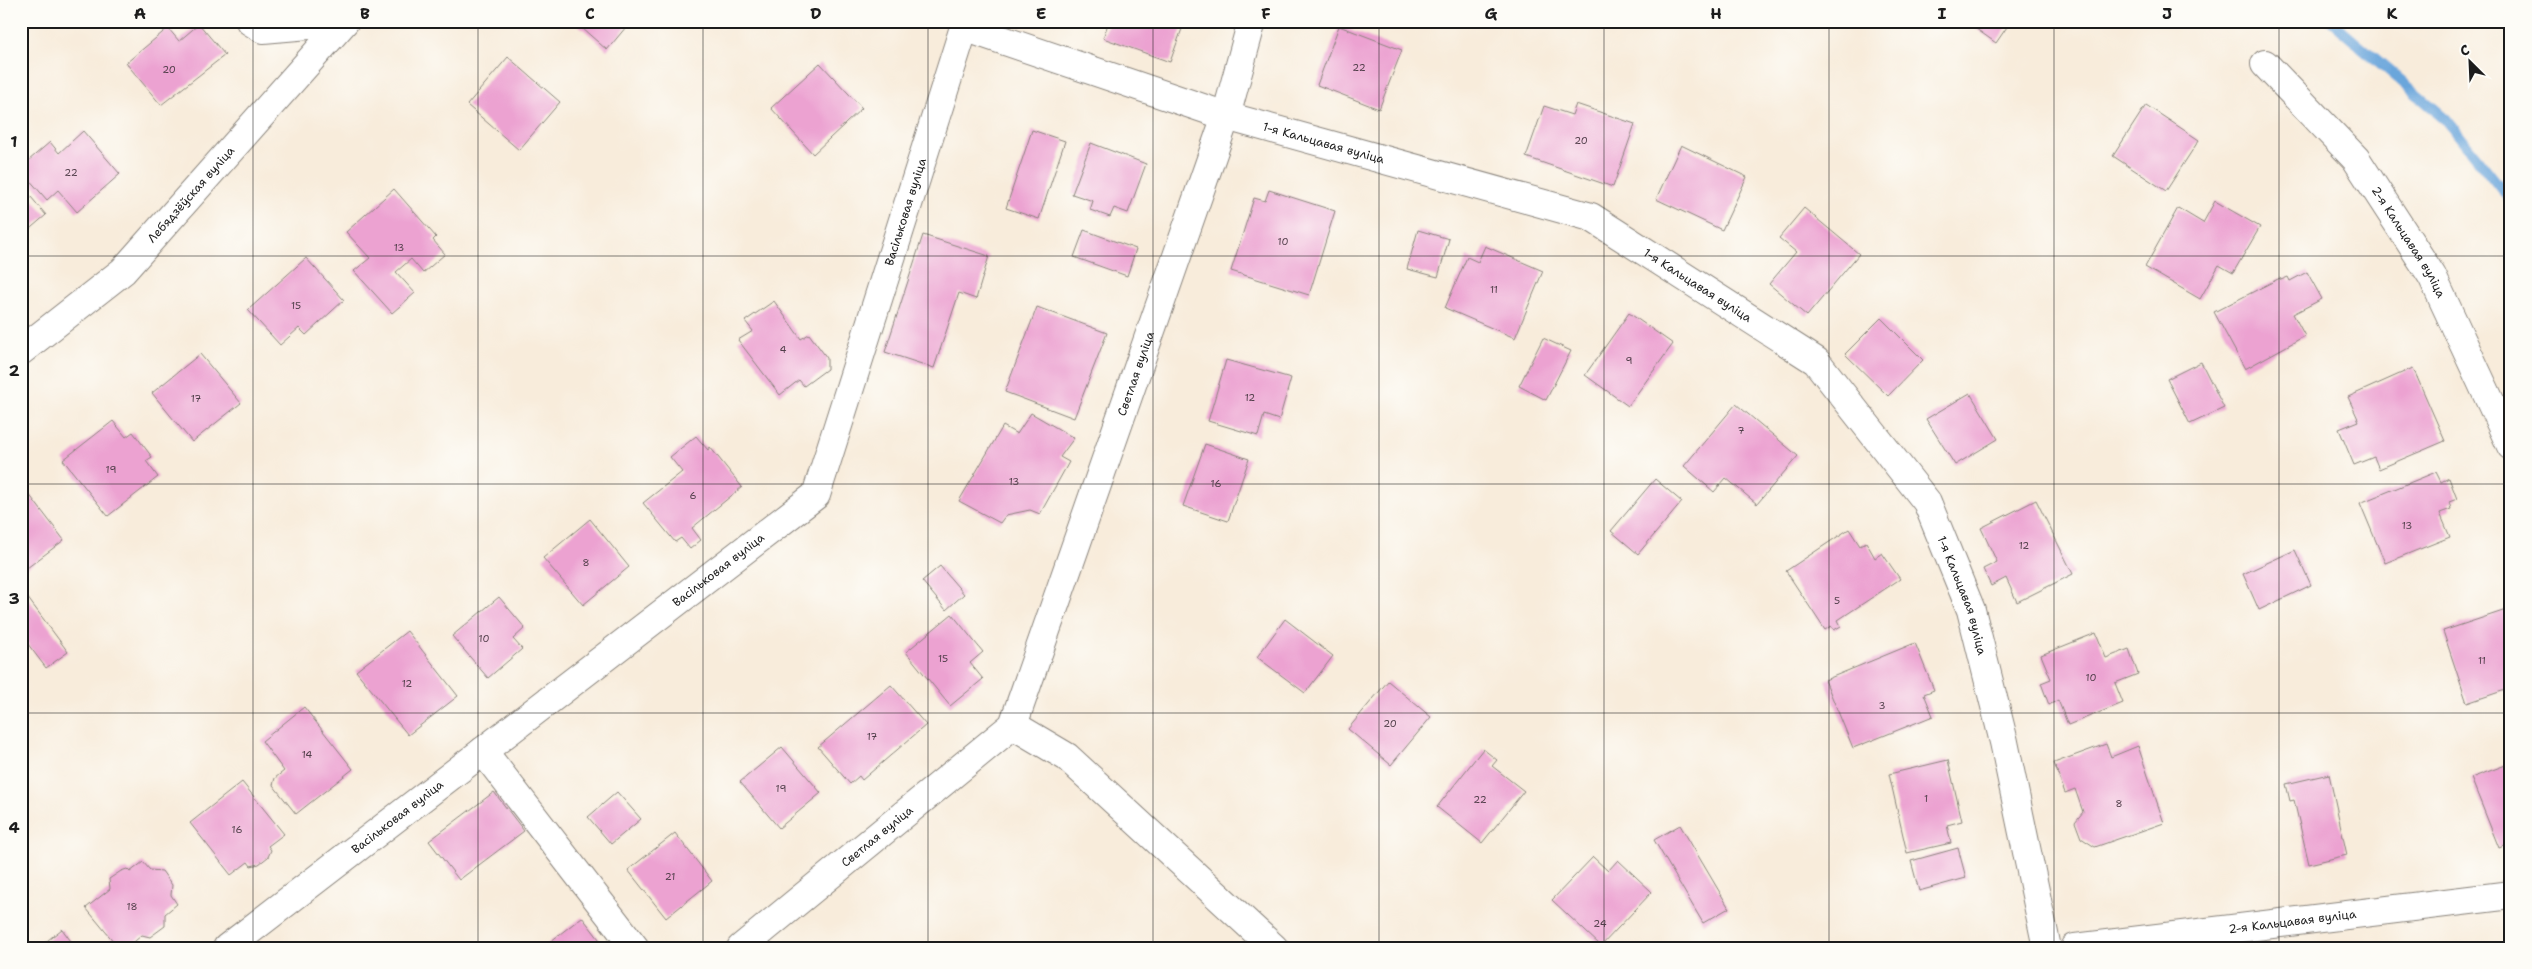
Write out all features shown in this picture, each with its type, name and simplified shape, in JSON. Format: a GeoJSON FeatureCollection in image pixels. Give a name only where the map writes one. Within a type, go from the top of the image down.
{"type":"FeatureCollection","features":[{"type":"Feature","properties":{"kind":"street"},"geometry":{"type":"LineString","coordinates":[[250,21],[262,29],[309,25],[326,21]]}},
{"type":"Feature","properties":{"kind":"street","name":"Лебядзёўская вуліца"},"geometry":{"type":"LineString","coordinates":[[21,350],[123,271],[345,21]]}},
{"type":"Feature","properties":{"kind":"street","name":"Светлая вуліца"},"geometry":{"type":"LineString","coordinates":[[741,948],[1013,725],[1226,116],[1252,21]]}},
{"type":"Feature","properties":{"kind":"street","name":"1-я Кальцавая вуліца"},"geometry":{"type":"LineString","coordinates":[[965,24],[1226,116],[1591,217],[1816,361],[1927,502],[1971,610],[2004,742],[2047,948]]}},
{"type":"Feature","properties":{"kind":"street","name":"Васільковая вуліца"},"geometry":{"type":"LineString","coordinates":[[227,948],[816,495],[965,24]]}},
{"type":"Feature","properties":{"kind":"street","name":"2-я Кальцавая вуліца"},"geometry":{"type":"LineString","coordinates":[[2265,64],[2356,159],[2432,276],[2511,446]]}},
{"type":"Feature","properties":{"kind":"street"},"geometry":{"type":"LineString","coordinates":[[1013,725],[1067,757],[1274,948]]}},
{"type":"Feature","properties":{"kind":"street"},"geometry":{"type":"LineString","coordinates":[[483,751],[635,948]]}},
{"type":"Feature","properties":{"kind":"street","name":"2-я Кальцавая вуліца"},"geometry":{"type":"LineString","coordinates":[[2075,948],[2511,895]]}},
{"type":"Feature","properties":{"kind":"building"},"geometry":{"type":"Polygon","coordinates":[[[574,21],[631,21],[607,50],[574,21]]]}},
{"type":"Feature","properties":{"kind":"building"},"geometry":{"type":"Polygon","coordinates":[[[1109,21],[1171,21],[1183,26],[1170,62],[1103,38],[1109,21]]]}},
{"type":"Feature","properties":{"kind":"building"},"geometry":{"type":"Polygon","coordinates":[[[1965,21],[2011,21],[1996,43],[1965,21]]]}},
{"type":"Feature","properties":{"kind":"building"},"geometry":{"type":"Polygon","coordinates":[[[199,24],[225,55],[161,105],[126,63],[168,28],[179,41],[199,24]]]}},
{"type":"Feature","properties":{"kind":"building"},"geometry":{"type":"Polygon","coordinates":[[[1339,26],[1402,50],[1379,109],[1317,85],[1339,26]]]}},
{"type":"Feature","properties":{"kind":"building"},"geometry":{"type":"Polygon","coordinates":[[[508,57],[560,102],[519,150],[467,105],[508,57]]]}},
{"type":"Feature","properties":{"kind":"building"},"geometry":{"type":"Polygon","coordinates":[[[820,63],[862,108],[813,154],[771,108],[820,63]]]}},
{"type":"Feature","properties":{"kind":"building"},"geometry":{"type":"Polygon","coordinates":[[[1576,104],[1635,124],[1613,187],[1526,157],[1544,106],[1572,115],[1576,104]]]}},
{"type":"Feature","properties":{"kind":"building"},"geometry":{"type":"Polygon","coordinates":[[[2146,105],[2199,140],[2166,191],[2113,156],[2146,105]]]}},
{"type":"Feature","properties":{"kind":"building"},"geometry":{"type":"Polygon","coordinates":[[[1032,130],[1065,141],[1039,219],[1006,208],[1032,130]]]}},
{"type":"Feature","properties":{"kind":"building"},"geometry":{"type":"Polygon","coordinates":[[[83,131],[120,174],[77,212],[58,190],[47,200],[21,170],[21,167],[50,142],[59,153],[83,131]]]}},
{"type":"Feature","properties":{"kind":"building"},"geometry":{"type":"Polygon","coordinates":[[[1091,143],[1146,164],[1128,213],[1114,208],[1110,217],[1090,210],[1093,201],[1072,194],[1091,143]]]}},
{"type":"Feature","properties":{"kind":"building"},"geometry":{"type":"Polygon","coordinates":[[[1681,145],[1747,177],[1722,230],[1656,199],[1681,145]]]}},
{"type":"Feature","properties":{"kind":"building"},"geometry":{"type":"Polygon","coordinates":[[[21,185],[46,215],[25,233],[21,229],[21,185]]]}},
{"type":"Feature","properties":{"kind":"building"},"geometry":{"type":"Polygon","coordinates":[[[394,189],[436,237],[433,240],[445,254],[423,273],[411,259],[396,272],[415,293],[392,313],[354,271],[370,258],[346,232],[394,189]]]}},
{"type":"Feature","properties":{"kind":"building"},"geometry":{"type":"Polygon","coordinates":[[[1269,190],[1335,211],[1309,295],[1231,271],[1254,198],[1265,201],[1269,190]]]}},
{"type":"Feature","properties":{"kind":"building"},"geometry":{"type":"Polygon","coordinates":[[[2215,201],[2260,227],[2233,273],[2219,265],[2200,299],[2145,267],[2178,208],[2203,223],[2215,201]]]}},
{"type":"Feature","properties":{"kind":"building"},"geometry":{"type":"Polygon","coordinates":[[[1804,208],[1859,254],[1807,316],[1769,284],[1796,252],[1779,238],[1804,208]]]}},
{"type":"Feature","properties":{"kind":"building"},"geometry":{"type":"Polygon","coordinates":[[[1084,230],[1136,249],[1127,276],[1074,257],[1084,230]]]}},
{"type":"Feature","properties":{"kind":"building"},"geometry":{"type":"Polygon","coordinates":[[[1418,230],[1449,239],[1438,277],[1407,269],[1418,230]]]}},
{"type":"Feature","properties":{"kind":"building"},"geometry":{"type":"Polygon","coordinates":[[[923,235],[989,256],[976,299],[959,293],[934,368],[885,352],[923,235]]]}},
{"type":"Feature","properties":{"kind":"building"},"geometry":{"type":"Polygon","coordinates":[[[1485,246],[1543,271],[1515,338],[1445,308],[1467,257],[1478,262],[1485,246]]]}},
{"type":"Feature","properties":{"kind":"building"},"geometry":{"type":"Polygon","coordinates":[[[306,258],[344,300],[306,335],[299,328],[280,345],[248,310],[306,258]]]}},
{"type":"Feature","properties":{"kind":"building"},"geometry":{"type":"Polygon","coordinates":[[[2307,272],[2322,299],[2293,314],[2305,336],[2245,369],[2214,312],[2280,278],[2281,280],[2288,277],[2290,281],[2307,272]]]}},
{"type":"Feature","properties":{"kind":"building"},"geometry":{"type":"Polygon","coordinates":[[[774,301],[801,339],[809,334],[827,358],[827,369],[804,386],[799,380],[780,395],[738,340],[753,331],[745,321],[774,301]]]}},
{"type":"Feature","properties":{"kind":"building"},"geometry":{"type":"Polygon","coordinates":[[[1037,307],[1107,333],[1074,418],[1005,392],[1037,307]]]}},
{"type":"Feature","properties":{"kind":"building"},"geometry":{"type":"Polygon","coordinates":[[[1629,313],[1673,344],[1628,406],[1585,375],[1629,313]]]}},
{"type":"Feature","properties":{"kind":"building"},"geometry":{"type":"Polygon","coordinates":[[[1881,318],[1923,360],[1888,396],[1845,354],[1881,318]]]}},
{"type":"Feature","properties":{"kind":"building"},"geometry":{"type":"Polygon","coordinates":[[[1543,338],[1571,351],[1546,400],[1519,386],[1543,338]]]}},
{"type":"Feature","properties":{"kind":"building"},"geometry":{"type":"Polygon","coordinates":[[[200,354],[241,403],[192,442],[152,393],[200,354]]]}},
{"type":"Feature","properties":{"kind":"building"},"geometry":{"type":"Polygon","coordinates":[[[1226,360],[1291,378],[1279,420],[1264,415],[1258,436],[1208,421],[1226,360]]]}},
{"type":"Feature","properties":{"kind":"building"},"geometry":{"type":"Polygon","coordinates":[[[2201,362],[2224,408],[2190,424],[2167,379],[2201,362]]]}},
{"type":"Feature","properties":{"kind":"building"},"geometry":{"type":"Polygon","coordinates":[[[2413,368],[2445,441],[2379,469],[2374,457],[2354,465],[2339,429],[2359,421],[2348,397],[2413,368]]]}},
{"type":"Feature","properties":{"kind":"building"},"geometry":{"type":"Polygon","coordinates":[[[1970,393],[1998,439],[1955,465],[1926,419],[1970,393]]]}},
{"type":"Feature","properties":{"kind":"building"},"geometry":{"type":"Polygon","coordinates":[[[1736,404],[1798,456],[1757,504],[1726,478],[1714,492],[1684,466],[1736,404]]]}},
{"type":"Feature","properties":{"kind":"building"},"geometry":{"type":"Polygon","coordinates":[[[1031,413],[1074,438],[1060,457],[1069,462],[1040,514],[1030,510],[1006,515],[1000,523],[959,501],[1003,426],[1017,434],[1031,413]]]}},
{"type":"Feature","properties":{"kind":"building"},"geometry":{"type":"Polygon","coordinates":[[[113,421],[126,437],[133,432],[152,457],[146,461],[158,477],[108,516],[63,460],[113,421]]]}},
{"type":"Feature","properties":{"kind":"building"},"geometry":{"type":"Polygon","coordinates":[[[696,436],[708,450],[710,447],[742,487],[692,528],[701,540],[690,549],[681,538],[675,542],[643,503],[682,472],[670,457],[696,436]]]}},
{"type":"Feature","properties":{"kind":"building"},"geometry":{"type":"Polygon","coordinates":[[[1205,444],[1249,459],[1228,521],[1183,506],[1205,444]]]}},
{"type":"Feature","properties":{"kind":"building"},"geometry":{"type":"Polygon","coordinates":[[[2436,472],[2441,482],[2449,478],[2457,499],[2449,502],[2451,509],[2440,513],[2450,537],[2385,563],[2360,503],[2436,472]]]}},
{"type":"Feature","properties":{"kind":"building"},"geometry":{"type":"Polygon","coordinates":[[[1655,479],[1682,502],[1638,554],[1611,531],[1655,479]]]}},
{"type":"Feature","properties":{"kind":"building"},"geometry":{"type":"Polygon","coordinates":[[[25,489],[64,540],[23,571],[21,568],[21,492],[25,489]]]}},
{"type":"Feature","properties":{"kind":"building"},"geometry":{"type":"Polygon","coordinates":[[[2036,500],[2073,574],[2017,602],[2006,578],[1991,586],[1983,569],[1997,562],[1981,528],[2036,500]]]}},
{"type":"Feature","properties":{"kind":"building"},"geometry":{"type":"Polygon","coordinates":[[[590,519],[629,567],[583,605],[543,558],[590,519]]]}},
{"type":"Feature","properties":{"kind":"building"},"geometry":{"type":"Polygon","coordinates":[[[1849,529],[1860,546],[1866,542],[1875,558],[1882,553],[1900,579],[1838,620],[1841,626],[1834,630],[1831,626],[1825,630],[1786,571],[1849,529]]]}},
{"type":"Feature","properties":{"kind":"building"},"geometry":{"type":"Polygon","coordinates":[[[2295,550],[2311,585],[2259,610],[2243,574],[2295,550]]]}},
{"type":"Feature","properties":{"kind":"building"},"geometry":{"type":"Polygon","coordinates":[[[940,566],[964,594],[946,610],[922,581],[940,566]]]}},
{"type":"Feature","properties":{"kind":"building"},"geometry":{"type":"Polygon","coordinates":[[[27,597],[68,652],[46,668],[21,635],[21,601],[27,597]]]}},
{"type":"Feature","properties":{"kind":"building"},"geometry":{"type":"Polygon","coordinates":[[[499,597],[525,628],[513,639],[522,649],[488,678],[452,636],[499,597]]]}},
{"type":"Feature","properties":{"kind":"building"},"geometry":{"type":"Polygon","coordinates":[[[2506,610],[2511,624],[2511,688],[2467,703],[2443,631],[2506,610]]]}},
{"type":"Feature","properties":{"kind":"building"},"geometry":{"type":"Polygon","coordinates":[[[952,614],[983,652],[970,663],[983,679],[950,706],[906,652],[952,614]]]}},
{"type":"Feature","properties":{"kind":"building"},"geometry":{"type":"Polygon","coordinates":[[[1285,619],[1333,656],[1305,693],[1257,657],[1285,619]]]}},
{"type":"Feature","properties":{"kind":"building"},"geometry":{"type":"Polygon","coordinates":[[[407,631],[458,696],[408,735],[356,671],[407,631]]]}},
{"type":"Feature","properties":{"kind":"building"},"geometry":{"type":"Polygon","coordinates":[[[2096,633],[2106,658],[2129,649],[2138,674],[2115,683],[2123,703],[2068,725],[2058,700],[2049,705],[2041,683],[2051,679],[2041,655],[2096,633]]]}},
{"type":"Feature","properties":{"kind":"building"},"geometry":{"type":"Polygon","coordinates":[[[1915,643],[1934,690],[1924,694],[1933,716],[1853,748],[1825,680],[1915,643]]]}},
{"type":"Feature","properties":{"kind":"building"},"geometry":{"type":"Polygon","coordinates":[[[1388,681],[1431,717],[1391,765],[1348,729],[1388,681]]]}},
{"type":"Feature","properties":{"kind":"building"},"geometry":{"type":"Polygon","coordinates":[[[891,685],[926,725],[862,780],[859,776],[850,784],[818,747],[891,685]]]}},
{"type":"Feature","properties":{"kind":"building"},"geometry":{"type":"Polygon","coordinates":[[[304,707],[353,769],[296,814],[273,785],[275,778],[284,771],[262,741],[304,707]]]}},
{"type":"Feature","properties":{"kind":"building"},"geometry":{"type":"Polygon","coordinates":[[[2106,744],[2111,757],[2138,746],[2164,823],[2095,847],[2081,838],[2075,822],[2083,812],[2075,789],[2065,793],[2054,763],[2106,744]]]}},
{"type":"Feature","properties":{"kind":"building"},"geometry":{"type":"Polygon","coordinates":[[[782,747],[821,793],[779,828],[740,782],[782,747]]]}},
{"type":"Feature","properties":{"kind":"building"},"geometry":{"type":"Polygon","coordinates":[[[1483,749],[1497,760],[1492,766],[1524,791],[1482,843],[1437,807],[1483,749]]]}},
{"type":"Feature","properties":{"kind":"building"},"geometry":{"type":"Polygon","coordinates":[[[1948,760],[1962,821],[1947,825],[1951,843],[1907,853],[1889,774],[1948,760]]]}},
{"type":"Feature","properties":{"kind":"building"},"geometry":{"type":"Polygon","coordinates":[[[2511,763],[2511,843],[2499,848],[2471,778],[2511,763]]]}},
{"type":"Feature","properties":{"kind":"building"},"geometry":{"type":"Polygon","coordinates":[[[2329,774],[2347,855],[2309,864],[2294,800],[2290,801],[2286,784],[2329,774]]]}},
{"type":"Feature","properties":{"kind":"building"},"geometry":{"type":"Polygon","coordinates":[[[242,782],[284,834],[268,846],[271,850],[268,857],[259,864],[251,866],[248,862],[231,875],[190,823],[242,782]]]}},
{"type":"Feature","properties":{"kind":"building"},"geometry":{"type":"Polygon","coordinates":[[[494,792],[524,831],[459,880],[429,841],[494,792]]]}},
{"type":"Feature","properties":{"kind":"building"},"geometry":{"type":"Polygon","coordinates":[[[617,792],[641,819],[611,844],[588,817],[617,792]]]}},
{"type":"Feature","properties":{"kind":"building"},"geometry":{"type":"Polygon","coordinates":[[[1680,825],[1729,908],[1703,923],[1654,840],[1680,825]]]}},
{"type":"Feature","properties":{"kind":"building"},"geometry":{"type":"Polygon","coordinates":[[[675,833],[712,881],[666,918],[628,870],[675,833]]]}},
{"type":"Feature","properties":{"kind":"building"},"geometry":{"type":"Polygon","coordinates":[[[1958,848],[1966,878],[1919,891],[1911,861],[1958,848]]]}},
{"type":"Feature","properties":{"kind":"building"},"geometry":{"type":"Polygon","coordinates":[[[1593,857],[1608,871],[1618,860],[1652,892],[1601,946],[1552,900],[1593,857]]]}},
{"type":"Feature","properties":{"kind":"building"},"geometry":{"type":"Polygon","coordinates":[[[143,862],[150,870],[162,871],[172,885],[171,895],[177,904],[165,914],[165,926],[150,937],[142,935],[127,948],[119,948],[86,908],[110,889],[109,879],[127,869],[130,872],[143,862]]]}},
{"type":"Feature","properties":{"kind":"building"},"geometry":{"type":"Polygon","coordinates":[[[582,917],[606,948],[542,948],[582,917]]]}},
{"type":"Feature","properties":{"kind":"building"},"geometry":{"type":"Polygon","coordinates":[[[62,929],[76,948],[38,948],[62,929]]]}},
{"type":"Feature","properties":{"kind":"waterway"},"geometry":{"type":"LineString","coordinates":[[2331,21],[2446,119],[2511,201]]}}]}
